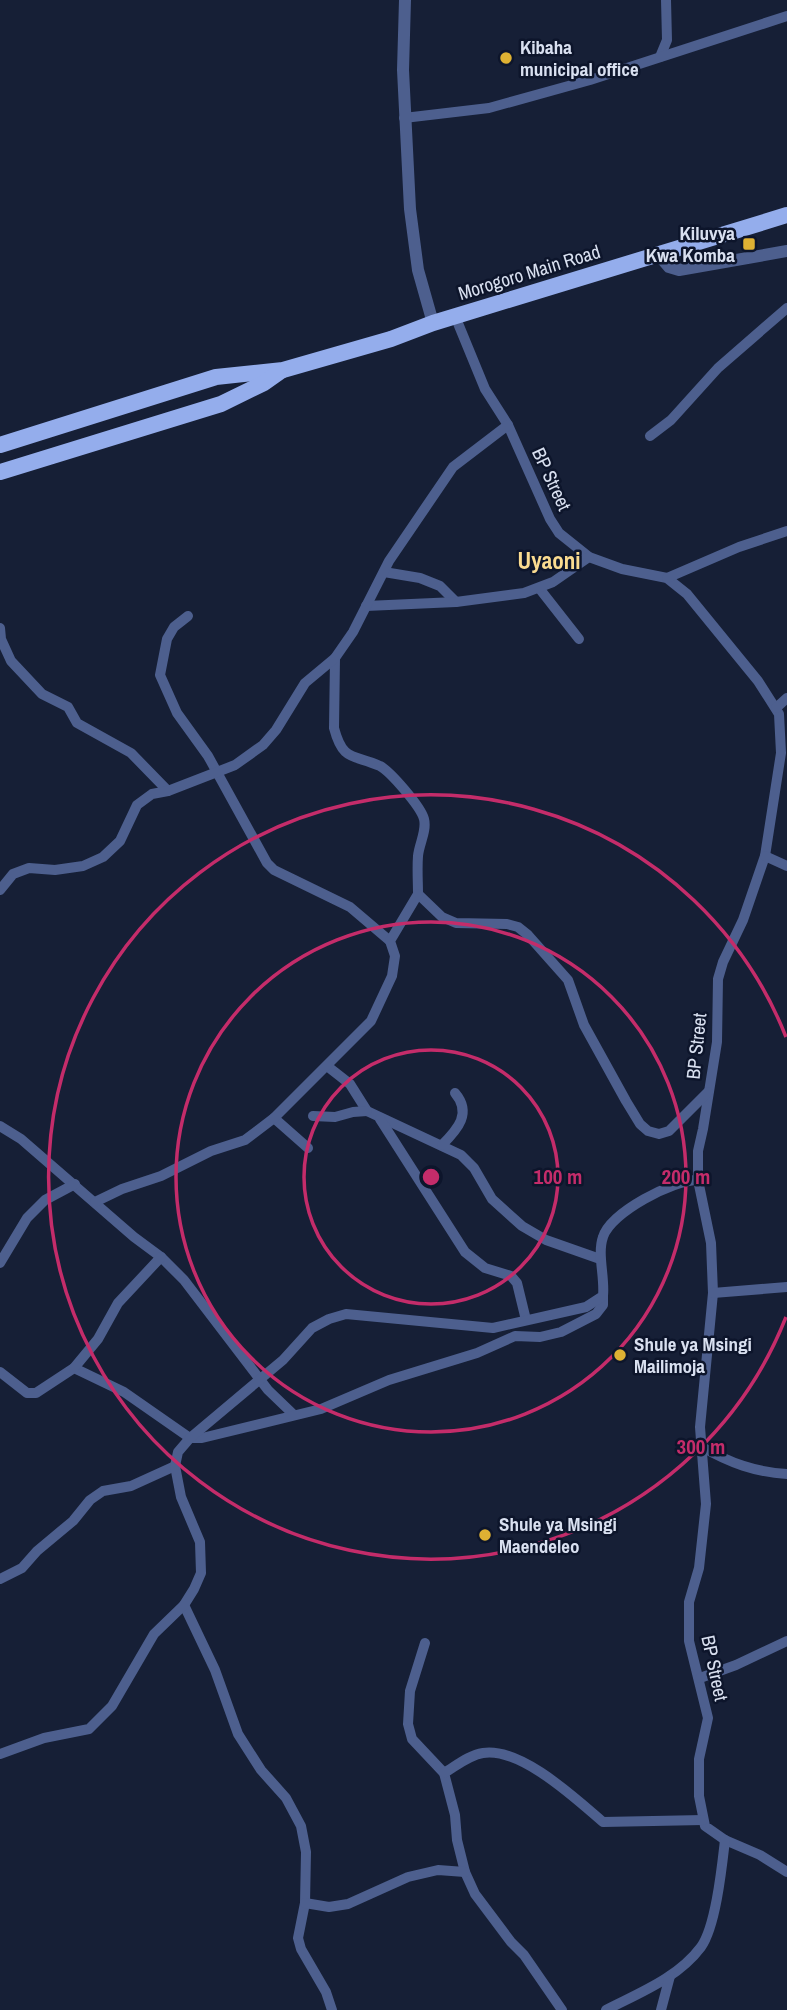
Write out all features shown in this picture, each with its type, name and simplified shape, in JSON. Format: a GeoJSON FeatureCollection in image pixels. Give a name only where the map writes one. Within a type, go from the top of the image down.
{"type":"FeatureCollection","features":[{"type":"Feature","properties":{"kind":"highway","name":"Morogoro Main Road"},"geometry":{"type":"LineString","coordinates":[[0,445],[216,377],[283,370],[391,339],[455,316],[787,215]]}},
{"type":"Feature","properties":{"kind":"highway","name":"Morogoro Main Road"},"geometry":{"type":"LineString","coordinates":[[0,472],[222,404],[264,383],[283,370]]}},
{"type":"Feature","properties":{"kind":"street"},"geometry":{"type":"LineString","coordinates":[[405,0],[404,118],[410,209],[418,270],[433,323]]}},
{"type":"Feature","properties":{"kind":"street"},"geometry":{"type":"LineString","coordinates":[[660,57],[667,40],[664,15],[666,0]]}},
{"type":"Feature","properties":{"kind":"street"},"geometry":{"type":"LineString","coordinates":[[404,118],[489,108],[590,80],[787,16]]}},
{"type":"Feature","properties":{"kind":"street"},"geometry":{"type":"LineString","coordinates":[[658,254],[669,267],[679,270],[787,251]]}},
{"type":"Feature","properties":{"kind":"street"},"geometry":{"type":"LineString","coordinates":[[650,436],[671,420],[718,368],[787,308]]}},
{"type":"Feature","properties":{"kind":"street","name":"BP Street"},"geometry":{"type":"LineString","coordinates":[[455,316],[485,389],[508,425],[550,519],[559,533],[589,557],[622,569],[667,578]]}},
{"type":"Feature","properties":{"kind":"street"},"geometry":{"type":"LineString","coordinates":[[0,890],[13,874],[29,869],[55,870],[83,866],[103,857],[120,841],[137,805],[152,794],[217,773],[235,765],[264,745],[305,683],[335,658],[384,572],[453,467],[508,425]]}},
{"type":"Feature","properties":{"kind":"street"},"geometry":{"type":"LineString","coordinates":[[780,713],[758,681],[687,594],[667,578],[739,547],[787,531]]}},
{"type":"Feature","properties":{"kind":"street"},"geometry":{"type":"LineString","coordinates":[[366,607],[505,597],[553,582],[589,557]]}},
{"type":"Feature","properties":{"kind":"street"},"geometry":{"type":"LineString","coordinates":[[384,572],[420,578],[440,586],[456,602]]}},
{"type":"Feature","properties":{"kind":"street"},"geometry":{"type":"LineString","coordinates":[[539,588],[579,639]]}},
{"type":"Feature","properties":{"kind":"street"},"geometry":{"type":"LineString","coordinates":[[95,1202],[122,1189],[161,1176],[211,1151],[245,1140],[274,1118],[371,1021],[391,976],[395,956],[390,942],[350,907],[274,870],[267,863],[208,756],[177,713],[160,675],[167,639],[174,627],[188,616]]}},
{"type":"Feature","properties":{"kind":"street"},"geometry":{"type":"LineString","coordinates":[[0,628],[1,639],[11,661],[42,694],[68,707],[77,723],[131,753],[168,791]]}},
{"type":"Feature","properties":{"kind":"street"},"geometry":{"type":"LineString","coordinates":[[335,658],[334,728],[343,750],[352,758],[381,767],[395,779],[423,814],[425,824],[418,855],[418,894],[390,942]]}},
{"type":"Feature","properties":{"kind":"street"},"geometry":{"type":"LineString","coordinates":[[780,713],[787,698]]}},
{"type":"Feature","properties":{"kind":"street","name":"BP Street"},"geometry":{"type":"LineString","coordinates":[[703,1820],[699,1796],[699,1759],[708,1718],[689,1641],[689,1602],[699,1568],[705,1514],[701,1405],[713,1293],[711,1243],[698,1180],[698,1151],[704,1129],[717,1042],[718,979],[743,920],[765,856],[781,753],[780,713]]}},
{"type":"Feature","properties":{"kind":"street"},"geometry":{"type":"LineString","coordinates":[[765,856],[787,866]]}},
{"type":"Feature","properties":{"kind":"street"},"geometry":{"type":"LineString","coordinates":[[418,894],[442,916],[456,923],[507,924],[518,927],[528,935],[568,980],[584,1025],[626,1101],[640,1124],[648,1131],[659,1134],[668,1130],[708,1092]]}},
{"type":"Feature","properties":{"kind":"street"},"geometry":{"type":"LineString","coordinates":[[327,1066],[351,1084],[367,1111],[461,1155],[474,1168],[492,1199],[522,1226],[546,1240],[600,1259]]}},
{"type":"Feature","properties":{"kind":"street"},"geometry":{"type":"LineString","coordinates":[[442,1145],[455,1132],[464,1115],[461,1100],[455,1093]]}},
{"type":"Feature","properties":{"kind":"street"},"geometry":{"type":"LineString","coordinates":[[313,1116],[335,1117],[367,1111]]}},
{"type":"Feature","properties":{"kind":"street"},"geometry":{"type":"LineString","coordinates":[[274,1118],[308,1148]]}},
{"type":"Feature","properties":{"kind":"street"},"geometry":{"type":"LineString","coordinates":[[380,1118],[465,1252],[485,1268],[511,1276],[517,1283],[526,1320]]}},
{"type":"Feature","properties":{"kind":"street"},"geometry":{"type":"LineString","coordinates":[[0,1126],[21,1139],[134,1237],[161,1256],[184,1280],[260,1380],[294,1415]]}},
{"type":"Feature","properties":{"kind":"street"},"geometry":{"type":"LineString","coordinates":[[74,1368],[124,1392],[190,1438],[202,1438],[321,1409],[389,1380],[477,1353],[515,1336],[540,1337],[561,1332],[596,1314],[603,1305],[604,1280],[600,1259],[602,1238],[607,1229],[622,1214],[656,1193],[690,1180],[698,1180]]}},
{"type":"Feature","properties":{"kind":"street"},"geometry":{"type":"LineString","coordinates":[[0,1263],[16,1233],[45,1199],[75,1184]]}},
{"type":"Feature","properties":{"kind":"street"},"geometry":{"type":"LineString","coordinates":[[0,1372],[27,1393],[36,1393],[74,1368],[98,1339],[118,1303],[161,1256]]}},
{"type":"Feature","properties":{"kind":"street"},"geometry":{"type":"LineString","coordinates":[[713,1293],[787,1287]]}},
{"type":"Feature","properties":{"kind":"street"},"geometry":{"type":"LineString","coordinates":[[0,1754],[44,1738],[89,1729],[112,1706],[154,1634],[184,1605],[201,1573],[200,1542],[181,1497],[175,1466],[178,1452],[190,1438],[283,1360],[312,1328],[346,1314],[493,1328],[586,1307],[603,1296]]}},
{"type":"Feature","properties":{"kind":"street"},"geometry":{"type":"LineString","coordinates":[[702,1447],[726,1461],[751,1469],[787,1474]]}},
{"type":"Feature","properties":{"kind":"street"},"geometry":{"type":"LineString","coordinates":[[0,1579],[22,1568],[37,1550],[73,1521],[90,1500],[103,1492],[131,1486],[175,1466]]}},
{"type":"Feature","properties":{"kind":"street"},"geometry":{"type":"LineString","coordinates":[[184,1605],[215,1670],[243,1742],[261,1770],[286,1798],[301,1826],[306,1852],[305,1903],[298,1938],[301,1949],[326,1992],[332,2010]]}},
{"type":"Feature","properties":{"kind":"street"},"geometry":{"type":"LineString","coordinates":[[700,1678],[736,1665],[787,1641]]}},
{"type":"Feature","properties":{"kind":"street"},"geometry":{"type":"LineString","coordinates":[[425,1643],[413,1676],[408,1724],[412,1739],[444,1773],[465,1872],[475,1894],[510,1942],[524,1955],[562,2010]]}},
{"type":"Feature","properties":{"kind":"street"},"geometry":{"type":"LineString","coordinates":[[444,1773],[481,1753],[511,1758],[550,1777],[603,1822],[703,1820],[711,1831],[725,1840],[760,1855],[787,1872]]}},
{"type":"Feature","properties":{"kind":"street"},"geometry":{"type":"LineString","coordinates":[[606,2010],[670,1976],[694,1954],[707,1936],[721,1874],[725,1840]]}},
{"type":"Feature","properties":{"kind":"street"},"geometry":{"type":"LineString","coordinates":[[305,1903],[329,1907],[348,1904],[408,1877],[438,1870],[465,1872]]}},
{"type":"Feature","properties":{"kind":"street"},"geometry":{"type":"LineString","coordinates":[[662,2010],[670,1976]]}},
{"type":"Feature","properties":{"kind":"place","name":"Kibaha municipal office"},"geometry":{"type":"Point","coordinates":[506,58]}},
{"type":"Feature","properties":{"kind":"place","name":"Kiluvya Kwa Komba"},"geometry":{"type":"Point","coordinates":[749,244]}},
{"type":"Feature","properties":{"kind":"place","name":"Shule ya Msingi Mailimoja"},"geometry":{"type":"Point","coordinates":[620,1355]}},
{"type":"Feature","properties":{"kind":"place","name":"Shule ya Msingi Maendeleo"},"geometry":{"type":"Point","coordinates":[485,1535]}},
{"type":"Feature","properties":{"kind":"district","name":"Uyaoni"},"geometry":{"type":"Point","coordinates":[549,560]}}]}
